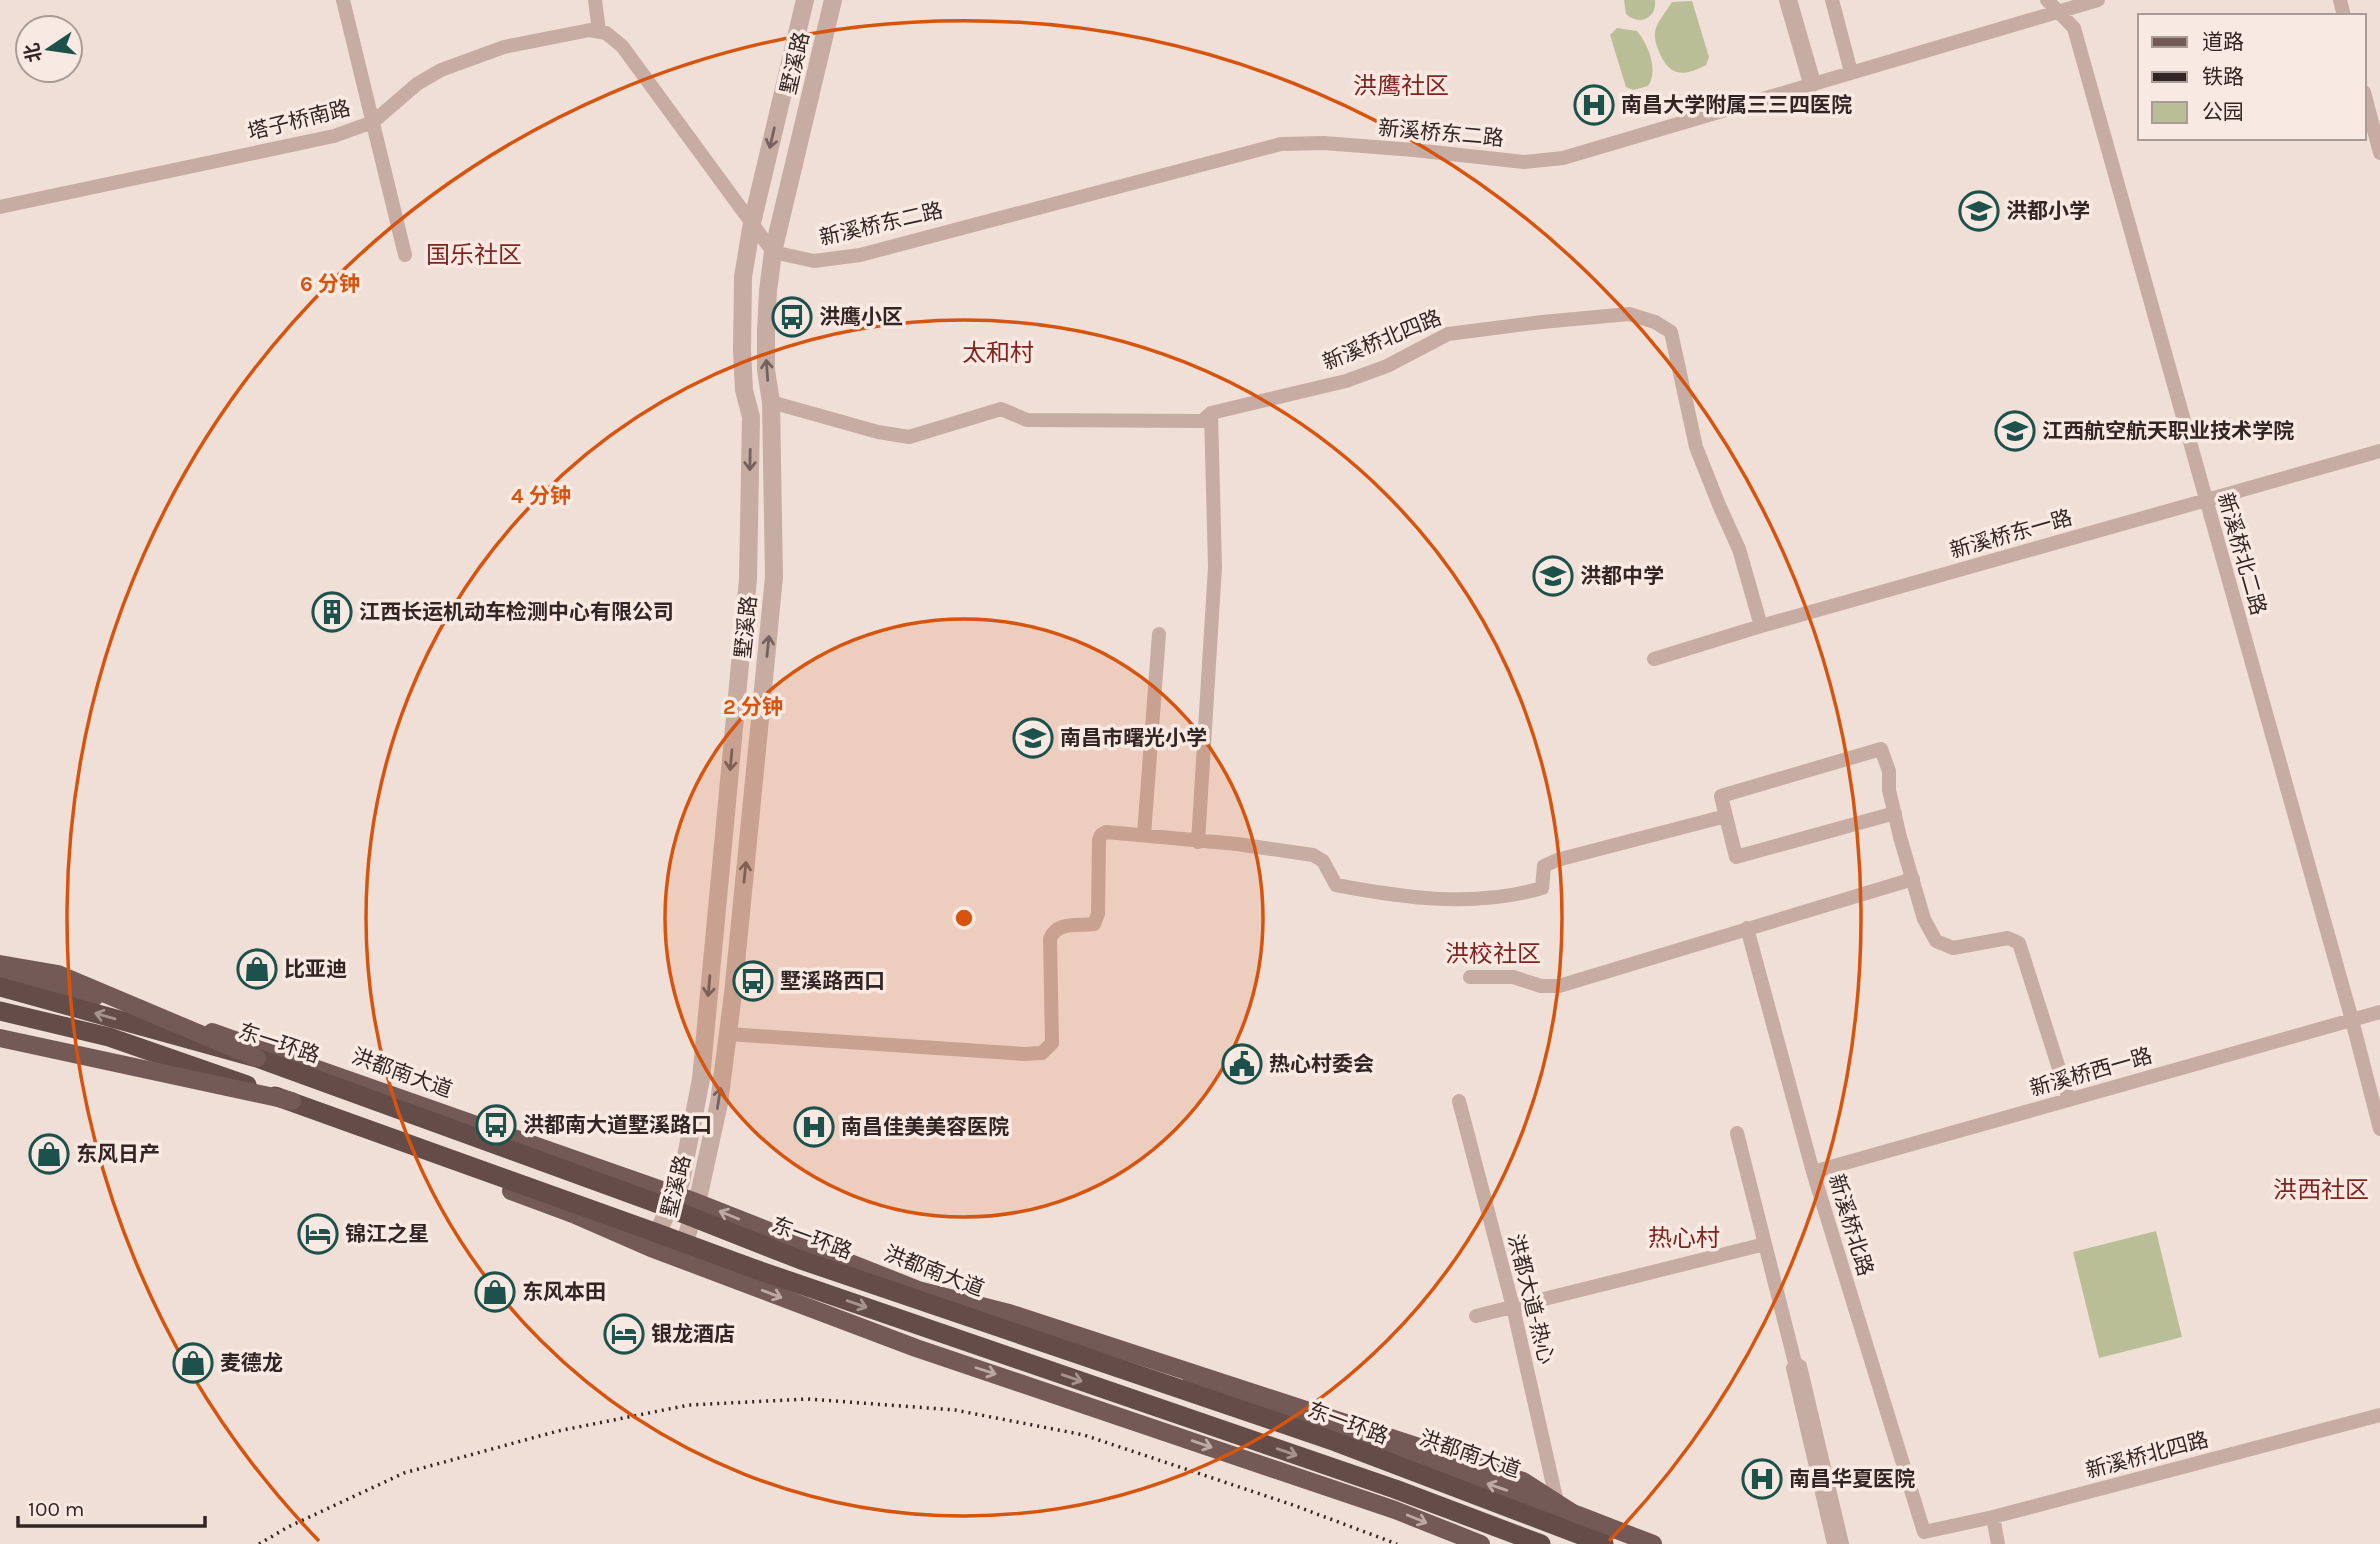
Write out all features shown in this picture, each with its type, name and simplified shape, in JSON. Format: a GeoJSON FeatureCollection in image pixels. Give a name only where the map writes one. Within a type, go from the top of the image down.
{"type":"FeatureCollection","features":[{"type":"Feature","properties":{"kind":"highway","name":"东一环路"},"geometry":{"type":"LineString","coordinates":[[0,987],[257,1058],[656,1203],[801,1260],[1336,1442],[1604,1544]]}},
{"type":"Feature","properties":{"kind":"highway"},"geometry":{"type":"LineString","coordinates":[[0,1011],[108,1037],[752,1268],[1395,1489],[1541,1544]]}},
{"type":"Feature","properties":{"kind":"main road"},"geometry":{"type":"LineString","coordinates":[[0,964],[58,974],[257,1058]]}},
{"type":"Feature","properties":{"kind":"main road","name":"洪都南大道"},"geometry":{"type":"LineString","coordinates":[[0,972],[74,990],[248,1043],[696,1202],[967,1310],[1247,1401],[1653,1544]]}},
{"type":"Feature","properties":{"kind":"main road"},"geometry":{"type":"LineString","coordinates":[[0,1019],[71,1036],[186,1070],[560,1209],[650,1248],[916,1348],[1395,1510],[1481,1544]]}},
{"type":"Feature","properties":{"kind":"main road"},"geometry":{"type":"LineString","coordinates":[[0,1038],[292,1101]]}},
{"type":"Feature","properties":{"kind":"main road"},"geometry":{"type":"LineString","coordinates":[[801,1260],[1009,1313],[1510,1476],[1523,1481],[1567,1512]]}},
{"type":"Feature","properties":{"kind":"street"},"geometry":{"type":"LineString","coordinates":[[343,0],[405,255]]}},
{"type":"Feature","properties":{"kind":"street"},"geometry":{"type":"LineString","coordinates":[[595,0],[599,31],[606,33],[622,46],[773,251]]}},
{"type":"Feature","properties":{"kind":"street","name":"墅溪路"},"geometry":{"type":"LineString","coordinates":[[650,1248],[681,1182],[701,1079],[748,579],[751,417],[744,390],[743,277],[752,223],[805,0]]}},
{"type":"Feature","properties":{"kind":"street","name":"墅溪路"},"geometry":{"type":"LineString","coordinates":[[681,1259],[700,1190],[719,1103],[774,577],[771,402],[766,370],[768,291],[773,251],[833,0]]}},
{"type":"Feature","properties":{"kind":"street"},"geometry":{"type":"LineString","coordinates":[[1788,0],[1812,83]]}},
{"type":"Feature","properties":{"kind":"street"},"geometry":{"type":"LineString","coordinates":[[1832,0],[1851,72]]}},
{"type":"Feature","properties":{"kind":"street","name":"新溪桥东二路"},"geometry":{"type":"LineString","coordinates":[[773,251],[814,261],[860,255],[1281,144],[1414,150],[1524,162],[1563,158],[1851,72],[2052,5],[2098,0]]}},
{"type":"Feature","properties":{"kind":"street","name":"新溪桥北二路"},"geometry":{"type":"LineString","coordinates":[[2052,5],[2074,28],[2352,1020],[2380,1129]]}},
{"type":"Feature","properties":{"kind":"street","name":"塔子桥南路"},"geometry":{"type":"LineString","coordinates":[[0,207],[334,136],[373,122],[417,84],[462,62],[504,47],[590,30],[599,31]]}},
{"type":"Feature","properties":{"kind":"street"},"geometry":{"type":"LineString","coordinates":[[2366,100],[2380,153]]}},
{"type":"Feature","properties":{"kind":"street","name":"新溪桥北四路"},"geometry":{"type":"LineString","coordinates":[[771,402],[878,432],[909,437],[1001,409],[1027,420],[1202,421],[1211,413],[1346,381],[1387,366],[1448,334],[1629,314],[1655,322],[1671,332],[1696,447],[1718,505],[1739,549],[1761,626]]}},
{"type":"Feature","properties":{"kind":"street"},"geometry":{"type":"LineString","coordinates":[[1198,842],[1215,567],[1211,413]]}},
{"type":"Feature","properties":{"kind":"street","name":"新溪桥东一路"},"geometry":{"type":"LineString","coordinates":[[1654,659],[1761,626],[2380,451]]}},
{"type":"Feature","properties":{"kind":"street"},"geometry":{"type":"LineString","coordinates":[[1144,835],[1158,634]]}},
{"type":"Feature","properties":{"kind":"street"},"geometry":{"type":"LineString","coordinates":[[1895,813],[1736,858],[1721,796],[1881,749],[1889,771],[1889,790],[1924,919],[1936,941],[1953,948],[2008,938],[2014,939],[2022,947],[2069,1100]]}},
{"type":"Feature","properties":{"kind":"street"},"geometry":{"type":"LineString","coordinates":[[728,1034],[1042,1053],[1052,1044],[1050,939],[1053,930],[1059,927],[1094,924],[1098,914],[1101,835],[1111,831],[1313,855],[1323,861],[1336,885],[1435,899],[1481,899],[1521,894],[1542,888],[1545,866],[1557,860],[1726,816]]}},
{"type":"Feature","properties":{"kind":"street"},"geometry":{"type":"LineString","coordinates":[[1470,977],[1513,977],[1541,986],[1559,986],[1913,879]]}},
{"type":"Feature","properties":{"kind":"street","name":"新溪桥北路"},"geometry":{"type":"LineString","coordinates":[[1747,928],[1813,1172],[1924,1532]]}},
{"type":"Feature","properties":{"kind":"street","name":"新溪桥西一路"},"geometry":{"type":"LineString","coordinates":[[1813,1172],[2380,1013]]}},
{"type":"Feature","properties":{"kind":"street","name":"洪都大道-热心"},"geometry":{"type":"LineString","coordinates":[[1459,1101],[1567,1512]]}},
{"type":"Feature","properties":{"kind":"street"},"geometry":{"type":"LineString","coordinates":[[1737,1133],[1796,1367],[1793,1368],[1834,1544]]}},
{"type":"Feature","properties":{"kind":"street"},"geometry":{"type":"LineString","coordinates":[[1476,1316],[1765,1244]]}},
{"type":"Feature","properties":{"kind":"street"},"geometry":{"type":"LineString","coordinates":[[1796,1367],[1800,1366],[1842,1544]]}},
{"type":"Feature","properties":{"kind":"street","name":"新溪桥北四路"},"geometry":{"type":"LineString","coordinates":[[1924,1532],[1993,1517],[2380,1415]]}},
{"type":"Feature","properties":{"kind":"street"},"geometry":{"type":"LineString","coordinates":[[1993,1517],[1998,1544]]}},
{"type":"Feature","properties":{"kind":"green space"},"geometry":{"type":"Polygon","coordinates":[[[1624,0],[1655,0],[1655,7],[1646,19],[1636,20],[1626,14],[1624,0]]]}},
{"type":"Feature","properties":{"kind":"green space"},"geometry":{"type":"Polygon","coordinates":[[[1692,1],[1709,57],[1706,65],[1679,73],[1664,62],[1657,46],[1655,32],[1672,2],[1692,1]]]}},
{"type":"Feature","properties":{"kind":"green space"},"geometry":{"type":"Polygon","coordinates":[[[1617,28],[1637,31],[1645,43],[1652,65],[1648,86],[1633,90],[1626,87],[1610,35],[1617,28]]]}},
{"type":"Feature","properties":{"kind":"green space"},"geometry":{"type":"Polygon","coordinates":[[[2156,1231],[2182,1337],[2099,1358],[2073,1252],[2156,1231]]]}},
{"type":"Feature","properties":{"kind":"railway"},"geometry":{"type":"LineString","coordinates":[[259,1544],[288,1527],[404,1473],[558,1431],[689,1405],[808,1399],[955,1410],[1084,1435],[1293,1505],[1397,1544]]}},
{"type":"Feature","properties":{"kind":"place","name":"南昌大学附属三三四医院"},"geometry":{"type":"Point","coordinates":[1594,105]}},
{"type":"Feature","properties":{"kind":"place","name":"洪都小学"},"geometry":{"type":"Point","coordinates":[1979,211]}},
{"type":"Feature","properties":{"kind":"place","name":"洪鹰小区"},"geometry":{"type":"Point","coordinates":[792,317]}},
{"type":"Feature","properties":{"kind":"place","name":"江西航空航天职业技术学院"},"geometry":{"type":"Point","coordinates":[2015,431]}},
{"type":"Feature","properties":{"kind":"place","name":"洪都中学"},"geometry":{"type":"Point","coordinates":[1553,576]}},
{"type":"Feature","properties":{"kind":"place","name":"江西长运机动车检测中心有限公司"},"geometry":{"type":"Point","coordinates":[332,612]}},
{"type":"Feature","properties":{"kind":"place","name":"南昌市曙光小学"},"geometry":{"type":"Point","coordinates":[1033,738]}},
{"type":"Feature","properties":{"kind":"place","name":"比亚迪"},"geometry":{"type":"Point","coordinates":[257,969]}},
{"type":"Feature","properties":{"kind":"place","name":"墅溪路西口"},"geometry":{"type":"Point","coordinates":[753,981]}},
{"type":"Feature","properties":{"kind":"place","name":"热心村委会"},"geometry":{"type":"Point","coordinates":[1242,1064]}},
{"type":"Feature","properties":{"kind":"place","name":"洪都南大道墅溪路口"},"geometry":{"type":"Point","coordinates":[496,1125]}},
{"type":"Feature","properties":{"kind":"place","name":"南昌佳美美容医院"},"geometry":{"type":"Point","coordinates":[814,1127]}},
{"type":"Feature","properties":{"kind":"place","name":"东风日产"},"geometry":{"type":"Point","coordinates":[49,1154]}},
{"type":"Feature","properties":{"kind":"place","name":"锦江之星"},"geometry":{"type":"Point","coordinates":[318,1234]}},
{"type":"Feature","properties":{"kind":"place","name":"东风本田"},"geometry":{"type":"Point","coordinates":[495,1292]}},
{"type":"Feature","properties":{"kind":"place","name":"银龙酒店"},"geometry":{"type":"Point","coordinates":[624,1334]}},
{"type":"Feature","properties":{"kind":"place","name":"麦德龙"},"geometry":{"type":"Point","coordinates":[193,1363]}},
{"type":"Feature","properties":{"kind":"place","name":"南昌华夏医院"},"geometry":{"type":"Point","coordinates":[1762,1479]}},
{"type":"Feature","properties":{"kind":"district","name":"洪鹰社区"},"geometry":{"type":"Point","coordinates":[1401,86]}},
{"type":"Feature","properties":{"kind":"district","name":"国乐社区"},"geometry":{"type":"Point","coordinates":[474,255]}},
{"type":"Feature","properties":{"kind":"district","name":"太和村"},"geometry":{"type":"Point","coordinates":[998,353]}},
{"type":"Feature","properties":{"kind":"district","name":"洪校社区"},"geometry":{"type":"Point","coordinates":[1493,954]}},
{"type":"Feature","properties":{"kind":"district","name":"洪西社区"},"geometry":{"type":"Point","coordinates":[2321,1190]}},
{"type":"Feature","properties":{"kind":"district","name":"热心村"},"geometry":{"type":"Point","coordinates":[1684,1238]}}]}
